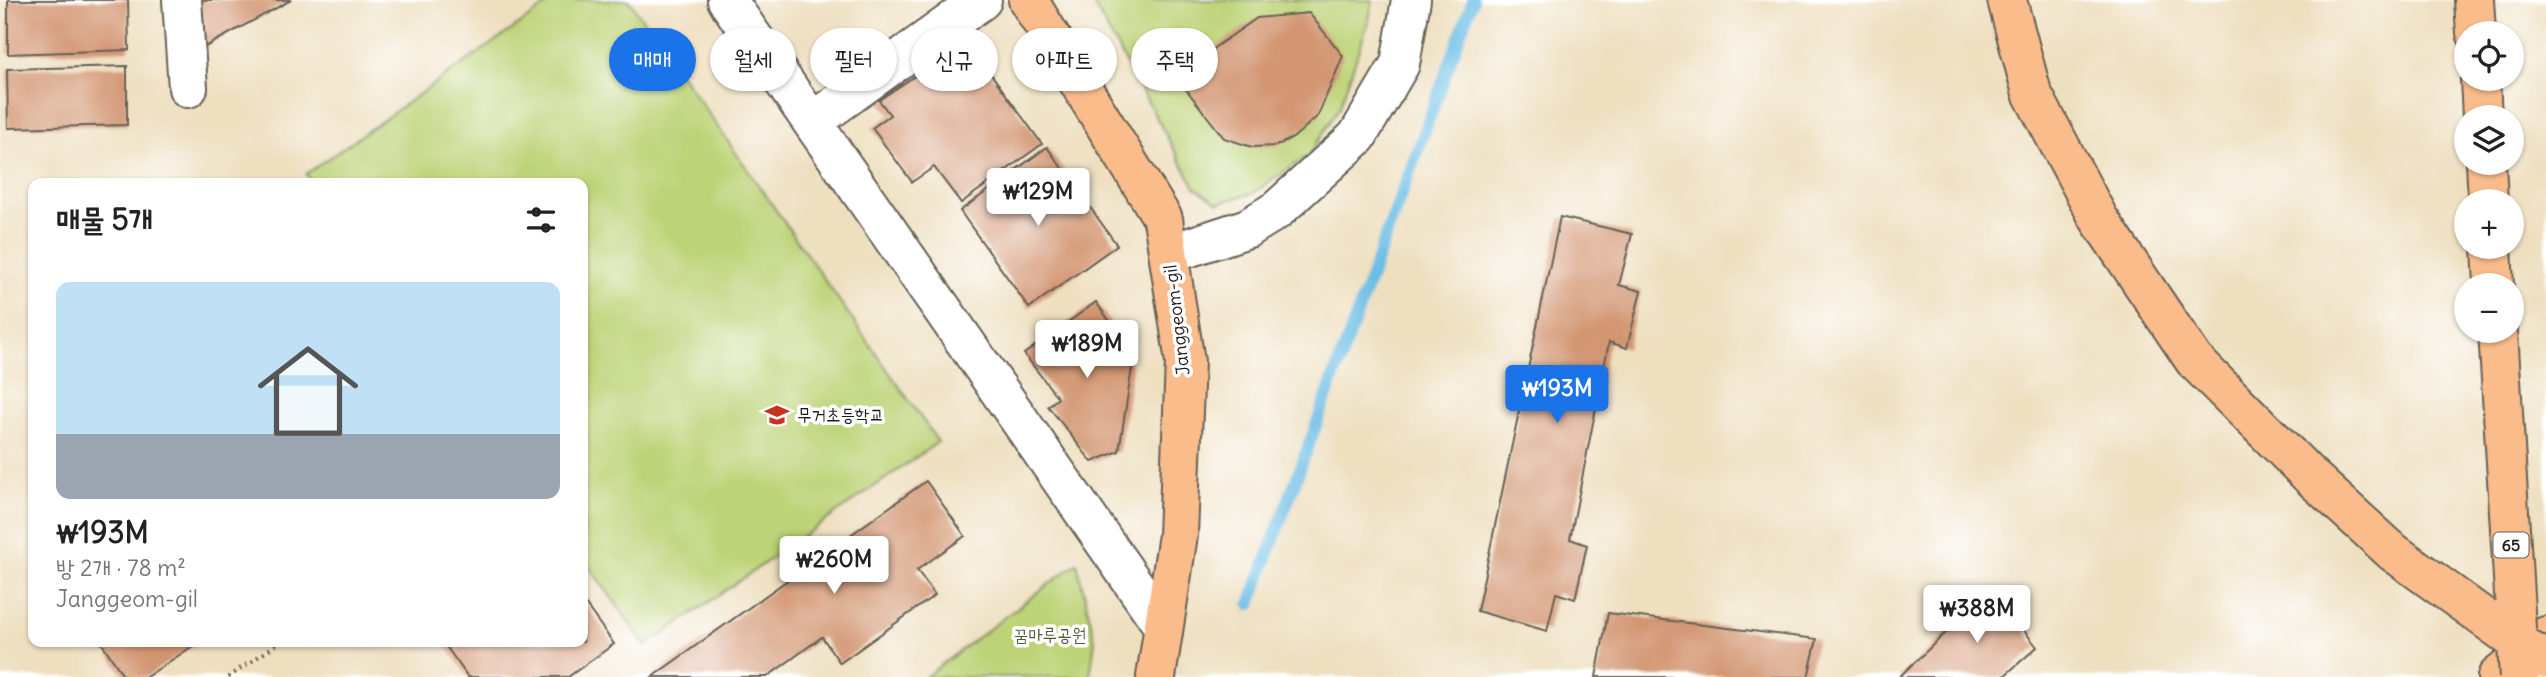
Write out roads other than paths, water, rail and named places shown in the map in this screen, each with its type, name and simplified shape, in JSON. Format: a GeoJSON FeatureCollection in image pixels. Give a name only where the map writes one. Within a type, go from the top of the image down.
{"type":"FeatureCollection","features":[{"type":"Feature","properties":{"kind":"main road","name":"Janggeom-gil"},"geometry":{"type":"LineString","coordinates":[[1028,0],[1163,219],[1185,362],[1178,535],[1156,677]]}},
{"type":"Feature","properties":{"kind":"main road"},"geometry":{"type":"LineString","coordinates":[[2007,0],[2032,93],[2099,219],[2194,360],[2310,476],[2393,552],[2527,649],[2546,659]]}},
{"type":"Feature","properties":{"kind":"main road"},"geometry":{"type":"LineString","coordinates":[[2474,0],[2475,21]]}},
{"type":"Feature","properties":{"kind":"main road","name":"65"},"geometry":{"type":"LineString","coordinates":[[2499,343],[2519,677]]}},
{"type":"Feature","properties":{"kind":"main road"},"geometry":{"type":"LineString","coordinates":[[2497,677],[2546,636]]}},
{"type":"Feature","properties":{"kind":"street"},"geometry":{"type":"LineString","coordinates":[[183,0],[188,88]]}},
{"type":"Feature","properties":{"kind":"street"},"geometry":{"type":"LineString","coordinates":[[727,0],[1163,625]]}},
{"type":"Feature","properties":{"kind":"street"},"geometry":{"type":"LineString","coordinates":[[812,122],[982,0]]}},
{"type":"Feature","properties":{"kind":"street"},"geometry":{"type":"LineString","coordinates":[[1169,254],[1248,228],[1277,210],[1357,137],[1401,64],[1411,0]]}},
{"type":"Feature","properties":{"kind":"waterway"},"geometry":{"type":"LineString","coordinates":[[1250,604],[1473,0]]}},
{"type":"Feature","properties":{"kind":"place","name":"무거초등학교"},"geometry":{"type":"Point","coordinates":[777,415]}},
{"type":"Feature","properties":{"kind":"park label","name":"꿈마루공원"},"geometry":{"type":"Point","coordinates":[1050,635]}}]}
